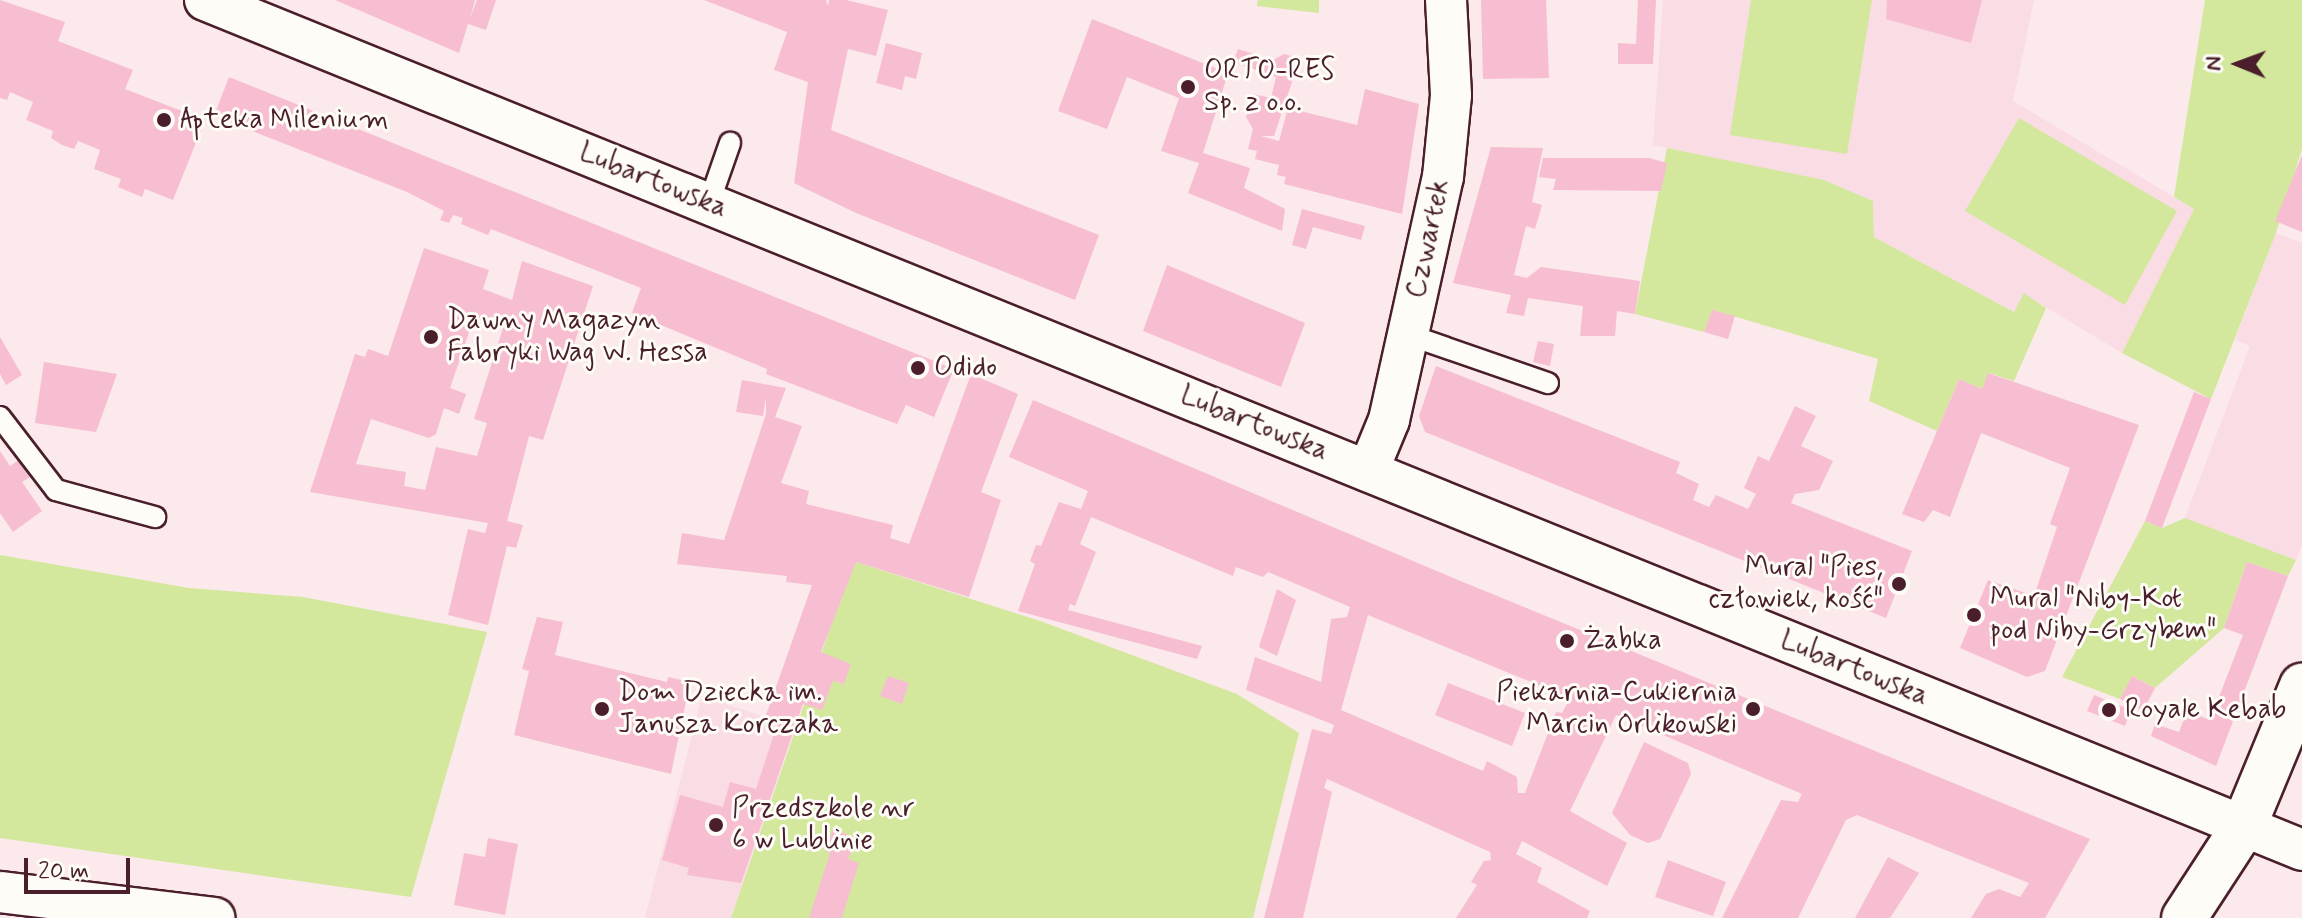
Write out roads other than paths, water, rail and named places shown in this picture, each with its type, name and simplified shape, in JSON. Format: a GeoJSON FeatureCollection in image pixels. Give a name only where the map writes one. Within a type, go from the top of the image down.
{"type":"FeatureCollection","features":[{"type":"Feature","properties":{"kind":"street","name":"Lubartowska"},"geometry":{"type":"LineString","coordinates":[[205,0],[2302,850]]}},
{"type":"Feature","properties":{"kind":"street","name":"Czwartek"},"geometry":{"type":"LineString","coordinates":[[1368,471],[1389,420],[1449,133],[1446,0]]}},
{"type":"Feature","properties":{"kind":"street"},"geometry":{"type":"LineString","coordinates":[[2184,918],[2244,826],[2302,686]]}},
{"type":"Feature","properties":{"kind":"street"},"geometry":{"type":"LineString","coordinates":[[0,892],[214,918]]}},
{"type":"Feature","properties":{"kind":"lane"},"geometry":{"type":"LineString","coordinates":[[709,203],[730,143]]}},
{"type":"Feature","properties":{"kind":"lane"},"geometry":{"type":"LineString","coordinates":[[1409,335],[1548,383]]}},
{"type":"Feature","properties":{"kind":"lane"},"geometry":{"type":"LineString","coordinates":[[0,417],[56,490],[155,517]]}},
{"type":"Feature","properties":{"kind":"place","name":"ORTO-RES Sp. z o.o."},"geometry":{"type":"Point","coordinates":[1188,87]}},
{"type":"Feature","properties":{"kind":"place","name":"Apteka Milenium"},"geometry":{"type":"Point","coordinates":[164,120]}},
{"type":"Feature","properties":{"kind":"place","name":"Dawny Magazyn Fabryki Wag W. Hessa"},"geometry":{"type":"Point","coordinates":[431,337]}},
{"type":"Feature","properties":{"kind":"place","name":"Odido"},"geometry":{"type":"Point","coordinates":[918,368]}},
{"type":"Feature","properties":{"kind":"place","name":"Mural \"Pies, człowiek, kość\""},"geometry":{"type":"Point","coordinates":[1899,584]}},
{"type":"Feature","properties":{"kind":"place","name":"Mural \"Niby-Kot pod Niby-Grzybem\""},"geometry":{"type":"Point","coordinates":[1974,615]}},
{"type":"Feature","properties":{"kind":"place","name":"Żabka"},"geometry":{"type":"Point","coordinates":[1567,641]}},
{"type":"Feature","properties":{"kind":"place","name":"Dom Dziecka im. Janusza Korczaka"},"geometry":{"type":"Point","coordinates":[602,709]}},
{"type":"Feature","properties":{"kind":"place","name":"Piekarnia-Cukiernia Marcin Orlikowski"},"geometry":{"type":"Point","coordinates":[1753,709]}},
{"type":"Feature","properties":{"kind":"place","name":"Royale Kebab"},"geometry":{"type":"Point","coordinates":[2109,710]}},
{"type":"Feature","properties":{"kind":"place","name":"Przedszkole nr 6 w Lublinie"},"geometry":{"type":"Point","coordinates":[716,825]}}]}
